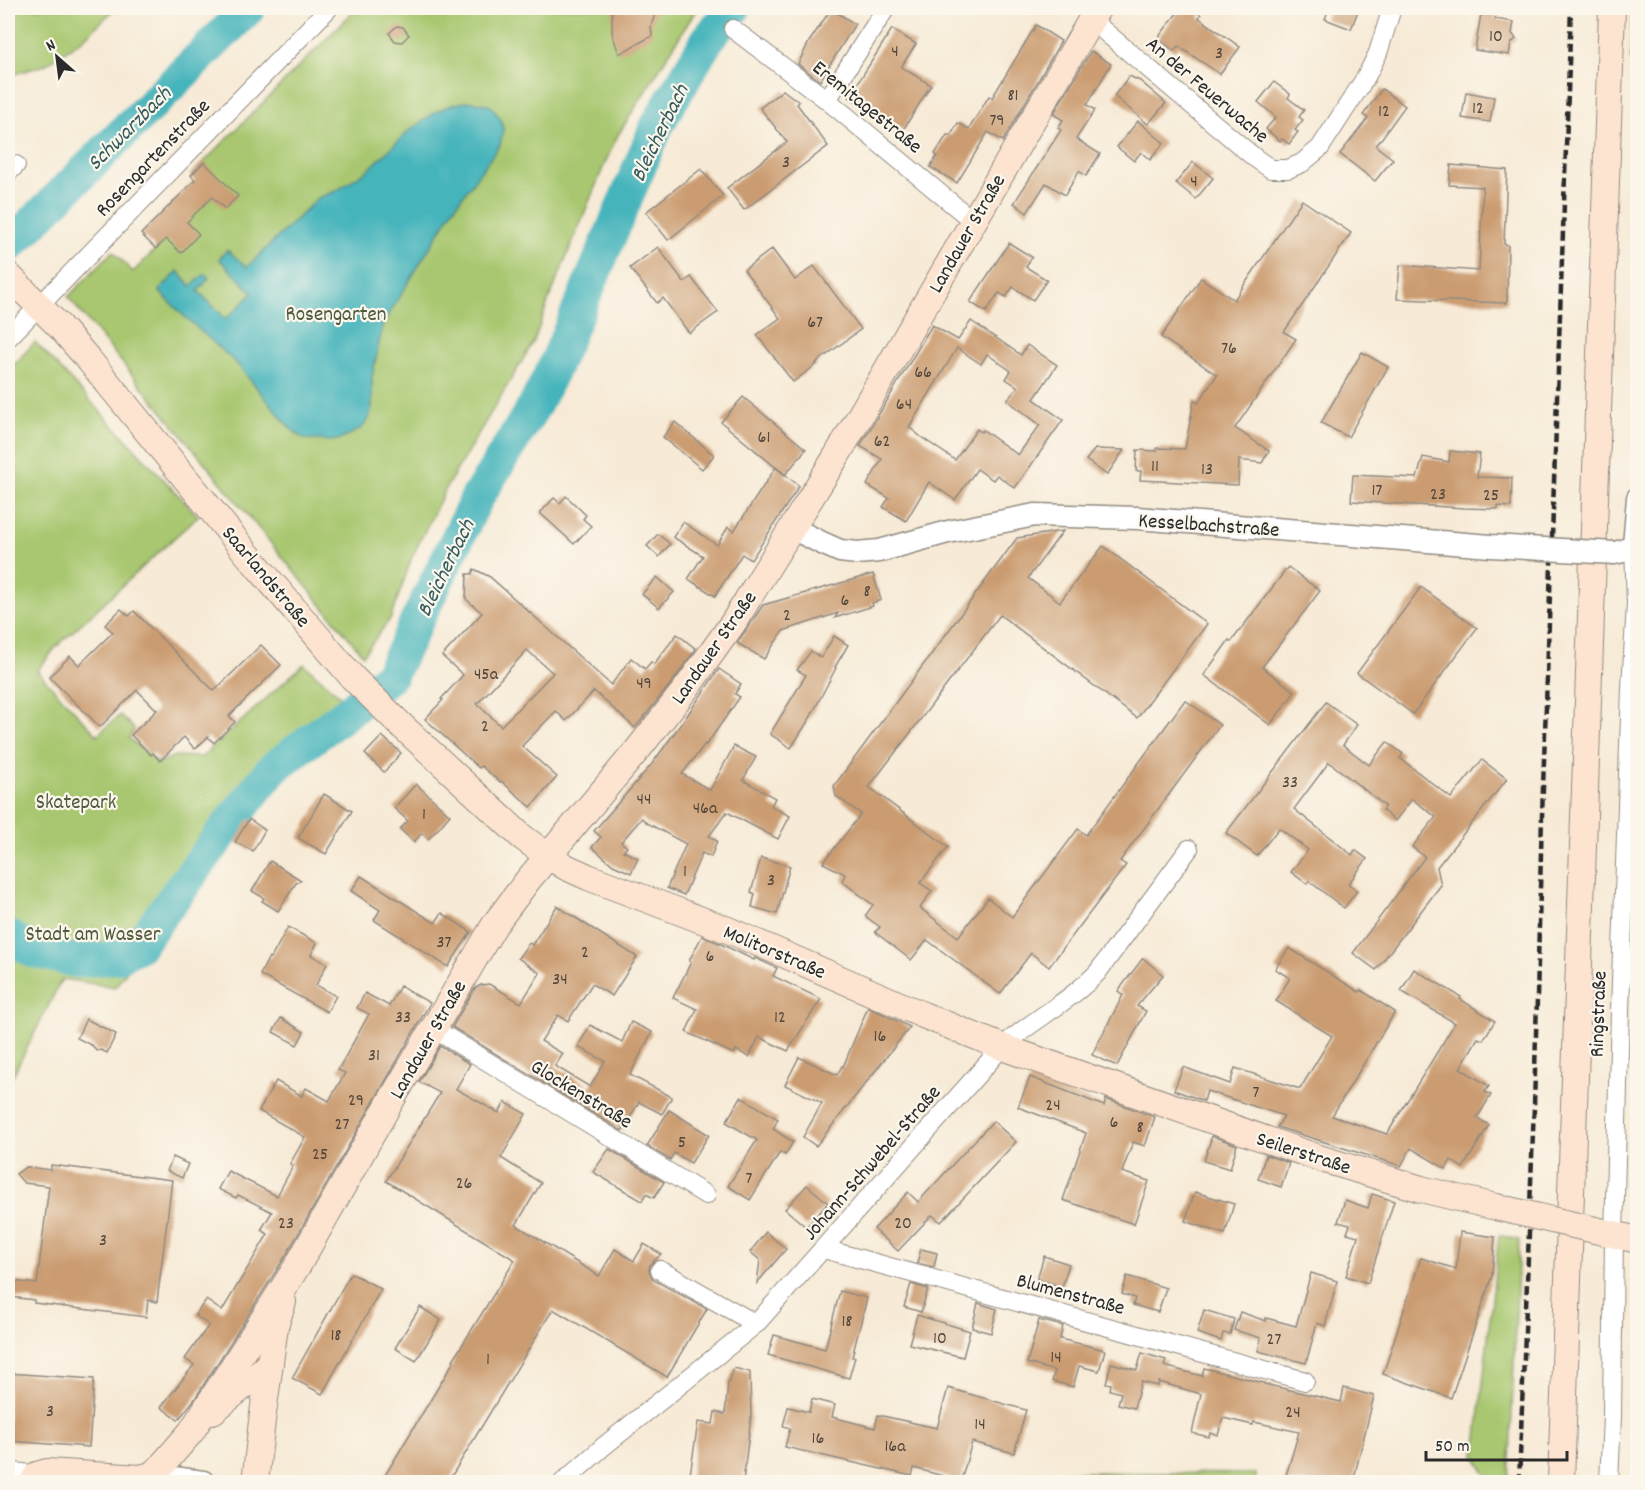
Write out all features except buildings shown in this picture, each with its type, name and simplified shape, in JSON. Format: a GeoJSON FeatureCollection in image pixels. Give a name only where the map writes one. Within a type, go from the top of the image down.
{"type":"FeatureCollection","features":[{"type":"Feature","properties":{"kind":"main road"},"geometry":{"type":"LineString","coordinates":[[1561,1482],[1612,8]]}},
{"type":"Feature","properties":{"kind":"main road","name":"Landauer Straße"},"geometry":{"type":"LineString","coordinates":[[144,1478],[163,1465],[191,1432],[298,1265],[495,924],[528,880],[685,690],[733,623],[842,447],[1095,14]]}},
{"type":"Feature","properties":{"kind":"main road","name":"Saarlandstraße"},"geometry":{"type":"LineString","coordinates":[[12,280],[89,360],[256,564],[362,686],[522,837],[548,856]]}},
{"type":"Feature","properties":{"kind":"main road","name":"Molitorstraße"},"geometry":{"type":"LineString","coordinates":[[548,856],[588,877],[728,930],[1002,1047]]}},
{"type":"Feature","properties":{"kind":"main road","name":"Seilerstraße"},"geometry":{"type":"LineString","coordinates":[[1002,1047],[1322,1159],[1421,1190],[1615,1235]]}},
{"type":"Feature","properties":{"kind":"main road","name":"Landauer Straße"},"geometry":{"type":"LineString","coordinates":[[255,1482],[275,1326],[298,1265]]}},
{"type":"Feature","properties":{"kind":"main road"},"geometry":{"type":"LineString","coordinates":[[191,1432],[219,1405],[270,1363]]}},
{"type":"Feature","properties":{"kind":"main road"},"geometry":{"type":"LineString","coordinates":[[35,1478],[47,1472],[144,1478]]}},
{"type":"Feature","properties":{"kind":"street","name":"Rosengartenstraße"},"geometry":{"type":"LineString","coordinates":[[8,338],[329,8]]}},
{"type":"Feature","properties":{"kind":"street"},"geometry":{"type":"LineString","coordinates":[[827,100],[886,8]]}},
{"type":"Feature","properties":{"kind":"street","name":"An der Feuerwache"},"geometry":{"type":"LineString","coordinates":[[1095,14],[1255,158],[1271,169],[1288,169],[1302,163],[1320,148],[1360,86],[1378,53],[1392,8]]}},
{"type":"Feature","properties":{"kind":"street","name":"Eremitagestraße"},"geometry":{"type":"LineString","coordinates":[[733,29],[827,100],[973,221]]}},
{"type":"Feature","properties":{"kind":"street"},"geometry":{"type":"LineString","coordinates":[[1624,549],[1638,498]]}},
{"type":"Feature","properties":{"kind":"street","name":"Kesselbachstraße"},"geometry":{"type":"LineString","coordinates":[[792,528],[840,551],[857,553],[879,551],[948,532],[1035,515],[1137,518],[1491,546],[1624,549]]}},
{"type":"Feature","properties":{"kind":"street","name":"Ringstraße"},"geometry":{"type":"LineString","coordinates":[[1609,1482],[1615,1235],[1629,1010],[1636,638],[1636,604],[1624,549]]}},
{"type":"Feature","properties":{"kind":"street","name":"Johann-Schwebel-Straße"},"geometry":{"type":"LineString","coordinates":[[563,1482],[604,1446],[756,1324],[1002,1047],[1037,1018],[1082,989],[1097,974],[1188,849]]}},
{"type":"Feature","properties":{"kind":"street","name":"Glockenstraße"},"geometry":{"type":"LineString","coordinates":[[434,1029],[706,1195]]}},
{"type":"Feature","properties":{"kind":"street","name":"Blumenstraße"},"geometry":{"type":"LineString","coordinates":[[824,1249],[1305,1381]]}},
{"type":"Feature","properties":{"kind":"street"},"geometry":{"type":"LineString","coordinates":[[660,1270],[756,1324]]}},
{"type":"Feature","properties":{"kind":"street"},"geometry":{"type":"LineString","coordinates":[[8,1471],[35,1478]]}},
{"type":"Feature","properties":{"kind":"street"},"geometry":{"type":"LineString","coordinates":[[144,1478],[203,1482]]}},
{"type":"Feature","properties":{"kind":"green space"},"geometry":{"type":"Polygon","coordinates":[[[8,8],[116,8],[82,40],[45,65],[8,76],[8,8]]]}},
{"type":"Feature","properties":{"kind":"green space","name":"Rosengarten"},"geometry":{"type":"Polygon","coordinates":[[[357,8],[699,8],[618,135],[534,341],[447,486],[412,557],[391,618],[363,655],[68,297],[113,251],[133,272],[166,239],[201,186],[191,175],[357,8]]]}},
{"type":"Feature","properties":{"kind":"green space"},"geometry":{"type":"Polygon","coordinates":[[[1632,8],[1637,8],[1638,53],[1631,59],[1632,8]]]}},
{"type":"Feature","properties":{"kind":"green space"},"geometry":{"type":"Polygon","coordinates":[[[35,342],[198,516],[56,647],[37,671],[97,735],[120,715],[134,729],[129,738],[158,763],[175,756],[202,757],[304,664],[359,713],[295,758],[257,798],[115,987],[62,979],[8,1085],[8,371],[35,342]]]}},
{"type":"Feature","properties":{"kind":"green space"},"geometry":{"type":"Polygon","coordinates":[[[1499,1235],[1519,1240],[1509,1482],[1491,1482],[1475,1456],[1499,1235]]]}},
{"type":"Feature","properties":{"kind":"green space"},"geometry":{"type":"Polygon","coordinates":[[[1069,1472],[1256,1474],[1256,1482],[1069,1482],[1069,1472]]]}},
{"type":"Feature","properties":{"kind":"water"},"geometry":{"type":"Polygon","coordinates":[[[472,101],[491,106],[502,121],[500,145],[454,208],[383,324],[372,377],[372,406],[369,419],[362,428],[342,439],[332,441],[304,439],[290,428],[237,364],[159,291],[178,271],[191,286],[205,274],[209,278],[198,291],[226,319],[253,293],[219,259],[227,250],[247,267],[318,198],[336,191],[369,169],[411,129],[439,110],[454,104],[472,101]]]}},
{"type":"Feature","properties":{"kind":"waterway","name":"Schwarzbach"},"geometry":{"type":"LineString","coordinates":[[8,247],[249,8]]}},
{"type":"Feature","properties":{"kind":"waterway","name":"Bleicherbach"},"geometry":{"type":"LineString","coordinates":[[8,936],[33,951],[76,961],[117,957],[138,946],[273,768],[353,708],[391,674],[477,498],[536,403],[556,363],[658,123],[708,39],[734,8]]}},
{"type":"Feature","properties":{"kind":"railway"},"geometry":{"type":"LineString","coordinates":[[1519,1482],[1571,8]]}},
{"type":"Feature","properties":{"kind":"park label","name":"Skatepark"},"geometry":{"type":"Point","coordinates":[76,801]}},
{"type":"Feature","properties":{"kind":"park label","name":"Stadt am Wasser"},"geometry":{"type":"Point","coordinates":[93,933]}}]}
